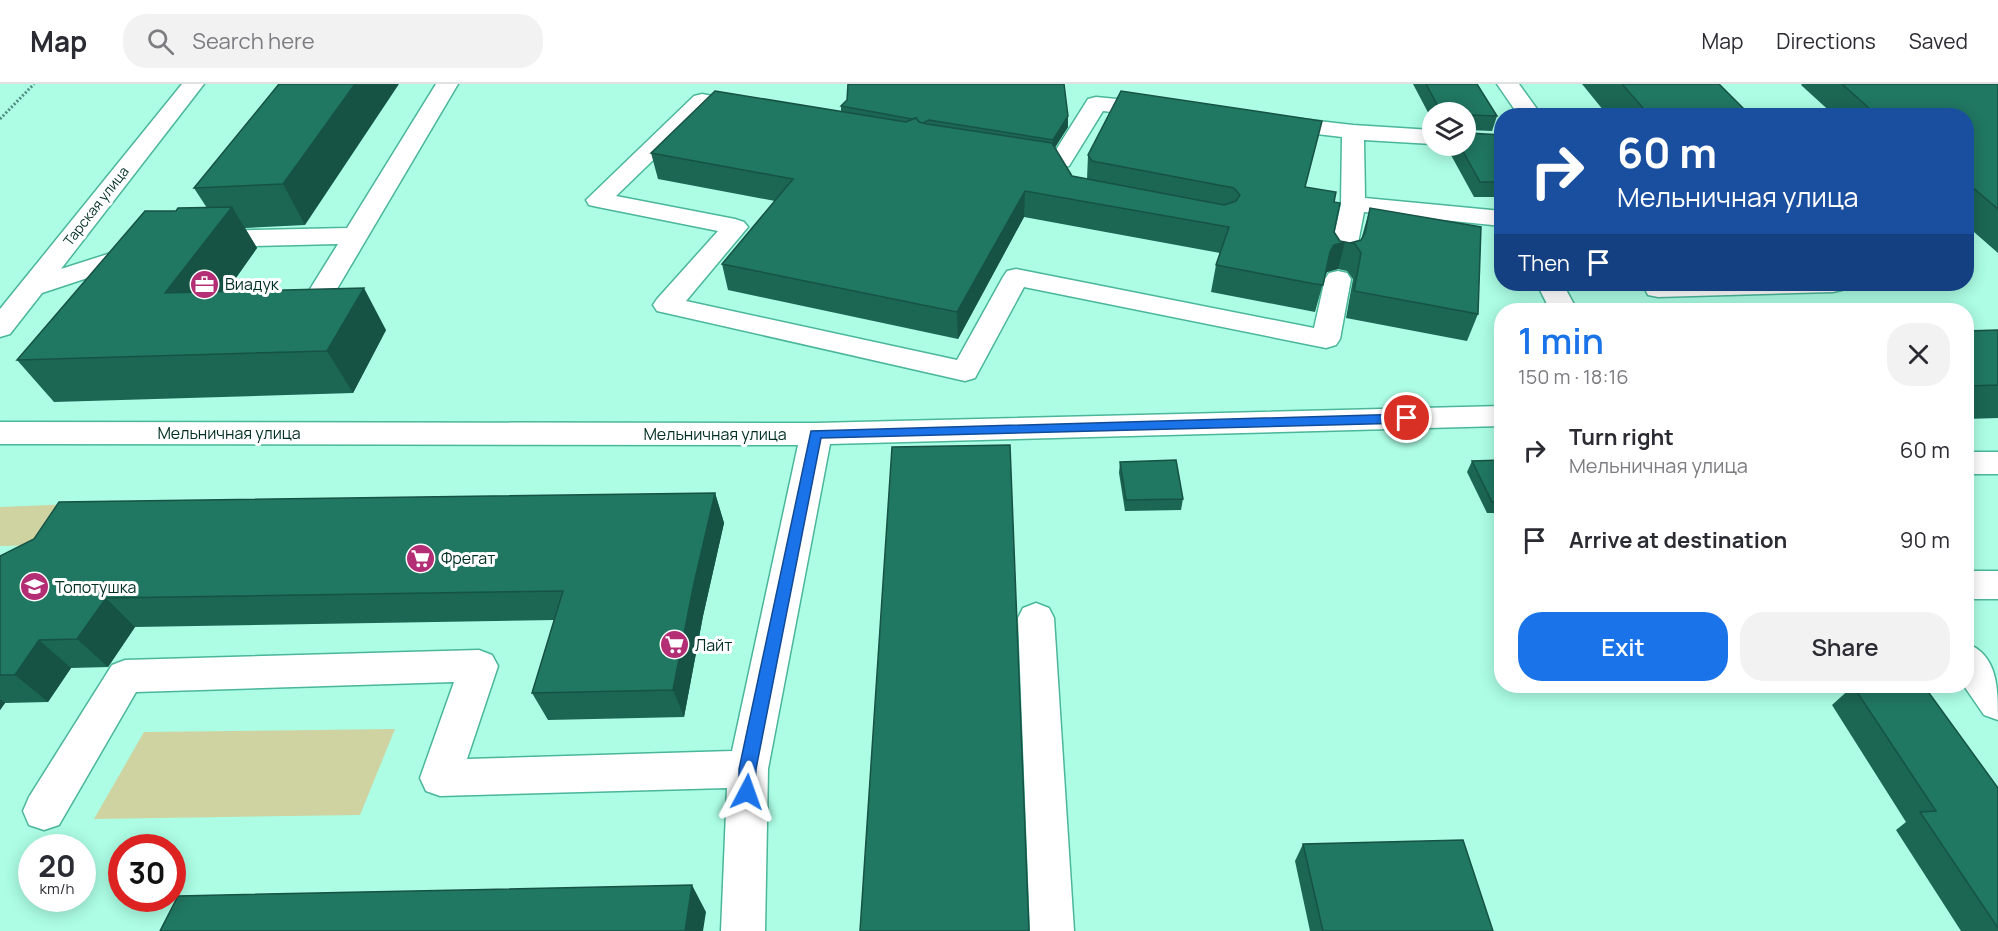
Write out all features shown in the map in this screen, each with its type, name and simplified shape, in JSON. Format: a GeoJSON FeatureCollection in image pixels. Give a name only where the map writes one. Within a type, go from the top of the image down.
{"type":"FeatureCollection","features":[{"type":"Feature","properties":{"kind":"street","name":"Тарская улица"},"geometry":{"type":"LineString","coordinates":[[0,328],[193,84]]}},
{"type":"Feature","properties":{"kind":"street"},"geometry":{"type":"LineString","coordinates":[[311,310],[447,84]]}},
{"type":"Feature","properties":{"kind":"street"},"geometry":{"type":"LineString","coordinates":[[1508,84],[1525,108]]}},
{"type":"Feature","properties":{"kind":"street"},"geometry":{"type":"LineString","coordinates":[[995,150],[1066,169],[1092,94],[1178,113]]}},
{"type":"Feature","properties":{"kind":"street"},"geometry":{"type":"LineString","coordinates":[[771,113],[702,101],[598,200],[735,227],[667,305],[965,371],[1016,277],[1326,339],[1353,204],[1353,132]]}},
{"type":"Feature","properties":{"kind":"street"},"geometry":{"type":"LineString","coordinates":[[1248,120],[1353,132],[1422,136]]}},
{"type":"Feature","properties":{"kind":"street"},"geometry":{"type":"LineString","coordinates":[[1353,204],[1494,218]]}},
{"type":"Feature","properties":{"kind":"street"},"geometry":{"type":"LineString","coordinates":[[32,287],[177,241],[355,236]]}},
{"type":"Feature","properties":{"kind":"street"},"geometry":{"type":"LineString","coordinates":[[1660,291],[1670,303]]}},
{"type":"Feature","properties":{"kind":"street","name":"Мельничная улица"},"geometry":{"type":"LineString","coordinates":[[0,433],[816,434],[1494,416]]}},
{"type":"Feature","properties":{"kind":"street"},"geometry":{"type":"LineString","coordinates":[[743,931],[748,769],[816,434]]}},
{"type":"Feature","properties":{"kind":"street"},"geometry":{"type":"LineString","coordinates":[[1974,463],[1998,463]]}},
{"type":"Feature","properties":{"kind":"street"},"geometry":{"type":"LineString","coordinates":[[1974,585],[1998,585]]}},
{"type":"Feature","properties":{"kind":"street"},"geometry":{"type":"LineString","coordinates":[[1036,618],[1052,931]]}},
{"type":"Feature","properties":{"kind":"street"},"geometry":{"type":"LineString","coordinates":[[44,811],[125,676],[479,666],[440,778],[748,769]]}},
{"type":"Feature","properties":{"kind":"street"},"geometry":{"type":"LineString","coordinates":[[1974,669],[1998,703]]}},
{"type":"Feature","properties":{"kind":"path"},"geometry":{"type":"LineString","coordinates":[[0,118],[34,84]]}},
{"type":"Feature","properties":{"kind":"green space"},"geometry":{"type":"Polygon","coordinates":[[[76,504],[48,545],[0,546],[0,507],[76,504]]]}},
{"type":"Feature","properties":{"kind":"green space"},"geometry":{"type":"Polygon","coordinates":[[[395,729],[360,815],[94,819],[144,732],[395,729]]]}},
{"type":"Feature","properties":{"kind":"building"},"geometry":{"type":"Polygon","coordinates":[[[279,84],[355,84],[283,184],[194,188],[279,84]]]}},
{"type":"Feature","properties":{"kind":"building"},"geometry":{"type":"Polygon","coordinates":[[[848,84],[1064,84],[1068,116],[1053,140],[929,120],[923,123],[916,118],[841,106],[847,100],[848,84]]]}},
{"type":"Feature","properties":{"kind":"building"},"geometry":{"type":"Polygon","coordinates":[[[1426,84],[1477,84],[1494,111],[1494,116],[1476,115],[1476,102],[1436,102],[1426,84]]]}},
{"type":"Feature","properties":{"kind":"building"},"geometry":{"type":"Polygon","coordinates":[[[1622,84],[1719,84],[1743,108],[1643,108],[1622,84]]]}},
{"type":"Feature","properties":{"kind":"building"},"geometry":{"type":"Polygon","coordinates":[[[1842,84],[1998,84],[1998,209],[1974,189],[1974,108],[1869,108],[1842,84]]]}},
{"type":"Feature","properties":{"kind":"building"},"geometry":{"type":"Polygon","coordinates":[[[715,91],[906,122],[916,118],[919,122],[927,124],[1052,143],[1072,176],[1224,205],[1236,201],[1240,195],[1234,188],[1092,161],[1088,155],[1121,91],[1322,121],[1305,187],[1336,192],[1334,202],[1340,203],[1334,232],[1340,241],[1345,242],[1334,245],[1330,252],[1323,285],[1315,284],[1216,265],[1229,227],[1025,191],[957,312],[722,264],[793,179],[651,153],[715,91]]]}},
{"type":"Feature","properties":{"kind":"building"},"geometry":{"type":"Polygon","coordinates":[[[1476,133],[1494,135],[1494,182],[1480,182],[1466,156],[1476,156],[1476,133]]]}},
{"type":"Feature","properties":{"kind":"building"},"geometry":{"type":"Polygon","coordinates":[[[232,207],[165,293],[364,288],[327,351],[17,360],[145,211],[232,207]]]}},
{"type":"Feature","properties":{"kind":"building"},"geometry":{"type":"Polygon","coordinates":[[[1370,208],[1481,227],[1478,314],[1354,291],[1361,253],[1355,244],[1350,243],[1361,240],[1365,233],[1370,208]]]}},
{"type":"Feature","properties":{"kind":"building"},"geometry":{"type":"Polygon","coordinates":[[[1998,330],[1998,385],[1974,386],[1974,331],[1998,330]]]}},
{"type":"Feature","properties":{"kind":"building"},"geometry":{"type":"Polygon","coordinates":[[[1010,445],[1029,931],[860,931],[892,447],[1010,445]]]}},
{"type":"Feature","properties":{"kind":"building"},"geometry":{"type":"Polygon","coordinates":[[[1176,460],[1183,499],[1126,500],[1120,462],[1176,460]]]}},
{"type":"Feature","properties":{"kind":"building"},"geometry":{"type":"Polygon","coordinates":[[[1494,460],[1494,502],[1492,502],[1472,461],[1494,460]]]}},
{"type":"Feature","properties":{"kind":"building"},"geometry":{"type":"Polygon","coordinates":[[[715,493],[673,690],[532,693],[563,591],[106,598],[77,639],[39,640],[15,675],[0,675],[0,556],[34,539],[59,502],[715,493]]]}},
{"type":"Feature","properties":{"kind":"building"},"geometry":{"type":"Polygon","coordinates":[[[1858,693],[1929,693],[1998,788],[1998,928],[1920,812],[1936,811],[1858,693]]]}},
{"type":"Feature","properties":{"kind":"building"},"geometry":{"type":"Polygon","coordinates":[[[1463,840],[1493,931],[1323,931],[1303,844],[1463,840]]]}},
{"type":"Feature","properties":{"kind":"building"},"geometry":{"type":"Polygon","coordinates":[[[692,885],[685,931],[160,931],[170,912],[186,912],[186,896],[692,885]]]}},
{"type":"Feature","properties":{"kind":"place","name":"Виадук"},"geometry":{"type":"Point","coordinates":[204,284]}},
{"type":"Feature","properties":{"kind":"place","name":"Фрегат"},"geometry":{"type":"Point","coordinates":[420,558]}},
{"type":"Feature","properties":{"kind":"place","name":"Топотушка"},"geometry":{"type":"Point","coordinates":[34,587]}},
{"type":"Feature","properties":{"kind":"place","name":"Лайт"},"geometry":{"type":"Point","coordinates":[674,645]}},
{"type":"Feature","properties":{"kind":"route"},"geometry":{"type":"LineString","coordinates":[[747,792],[748,769],[816,434],[1407,418]]}}]}
